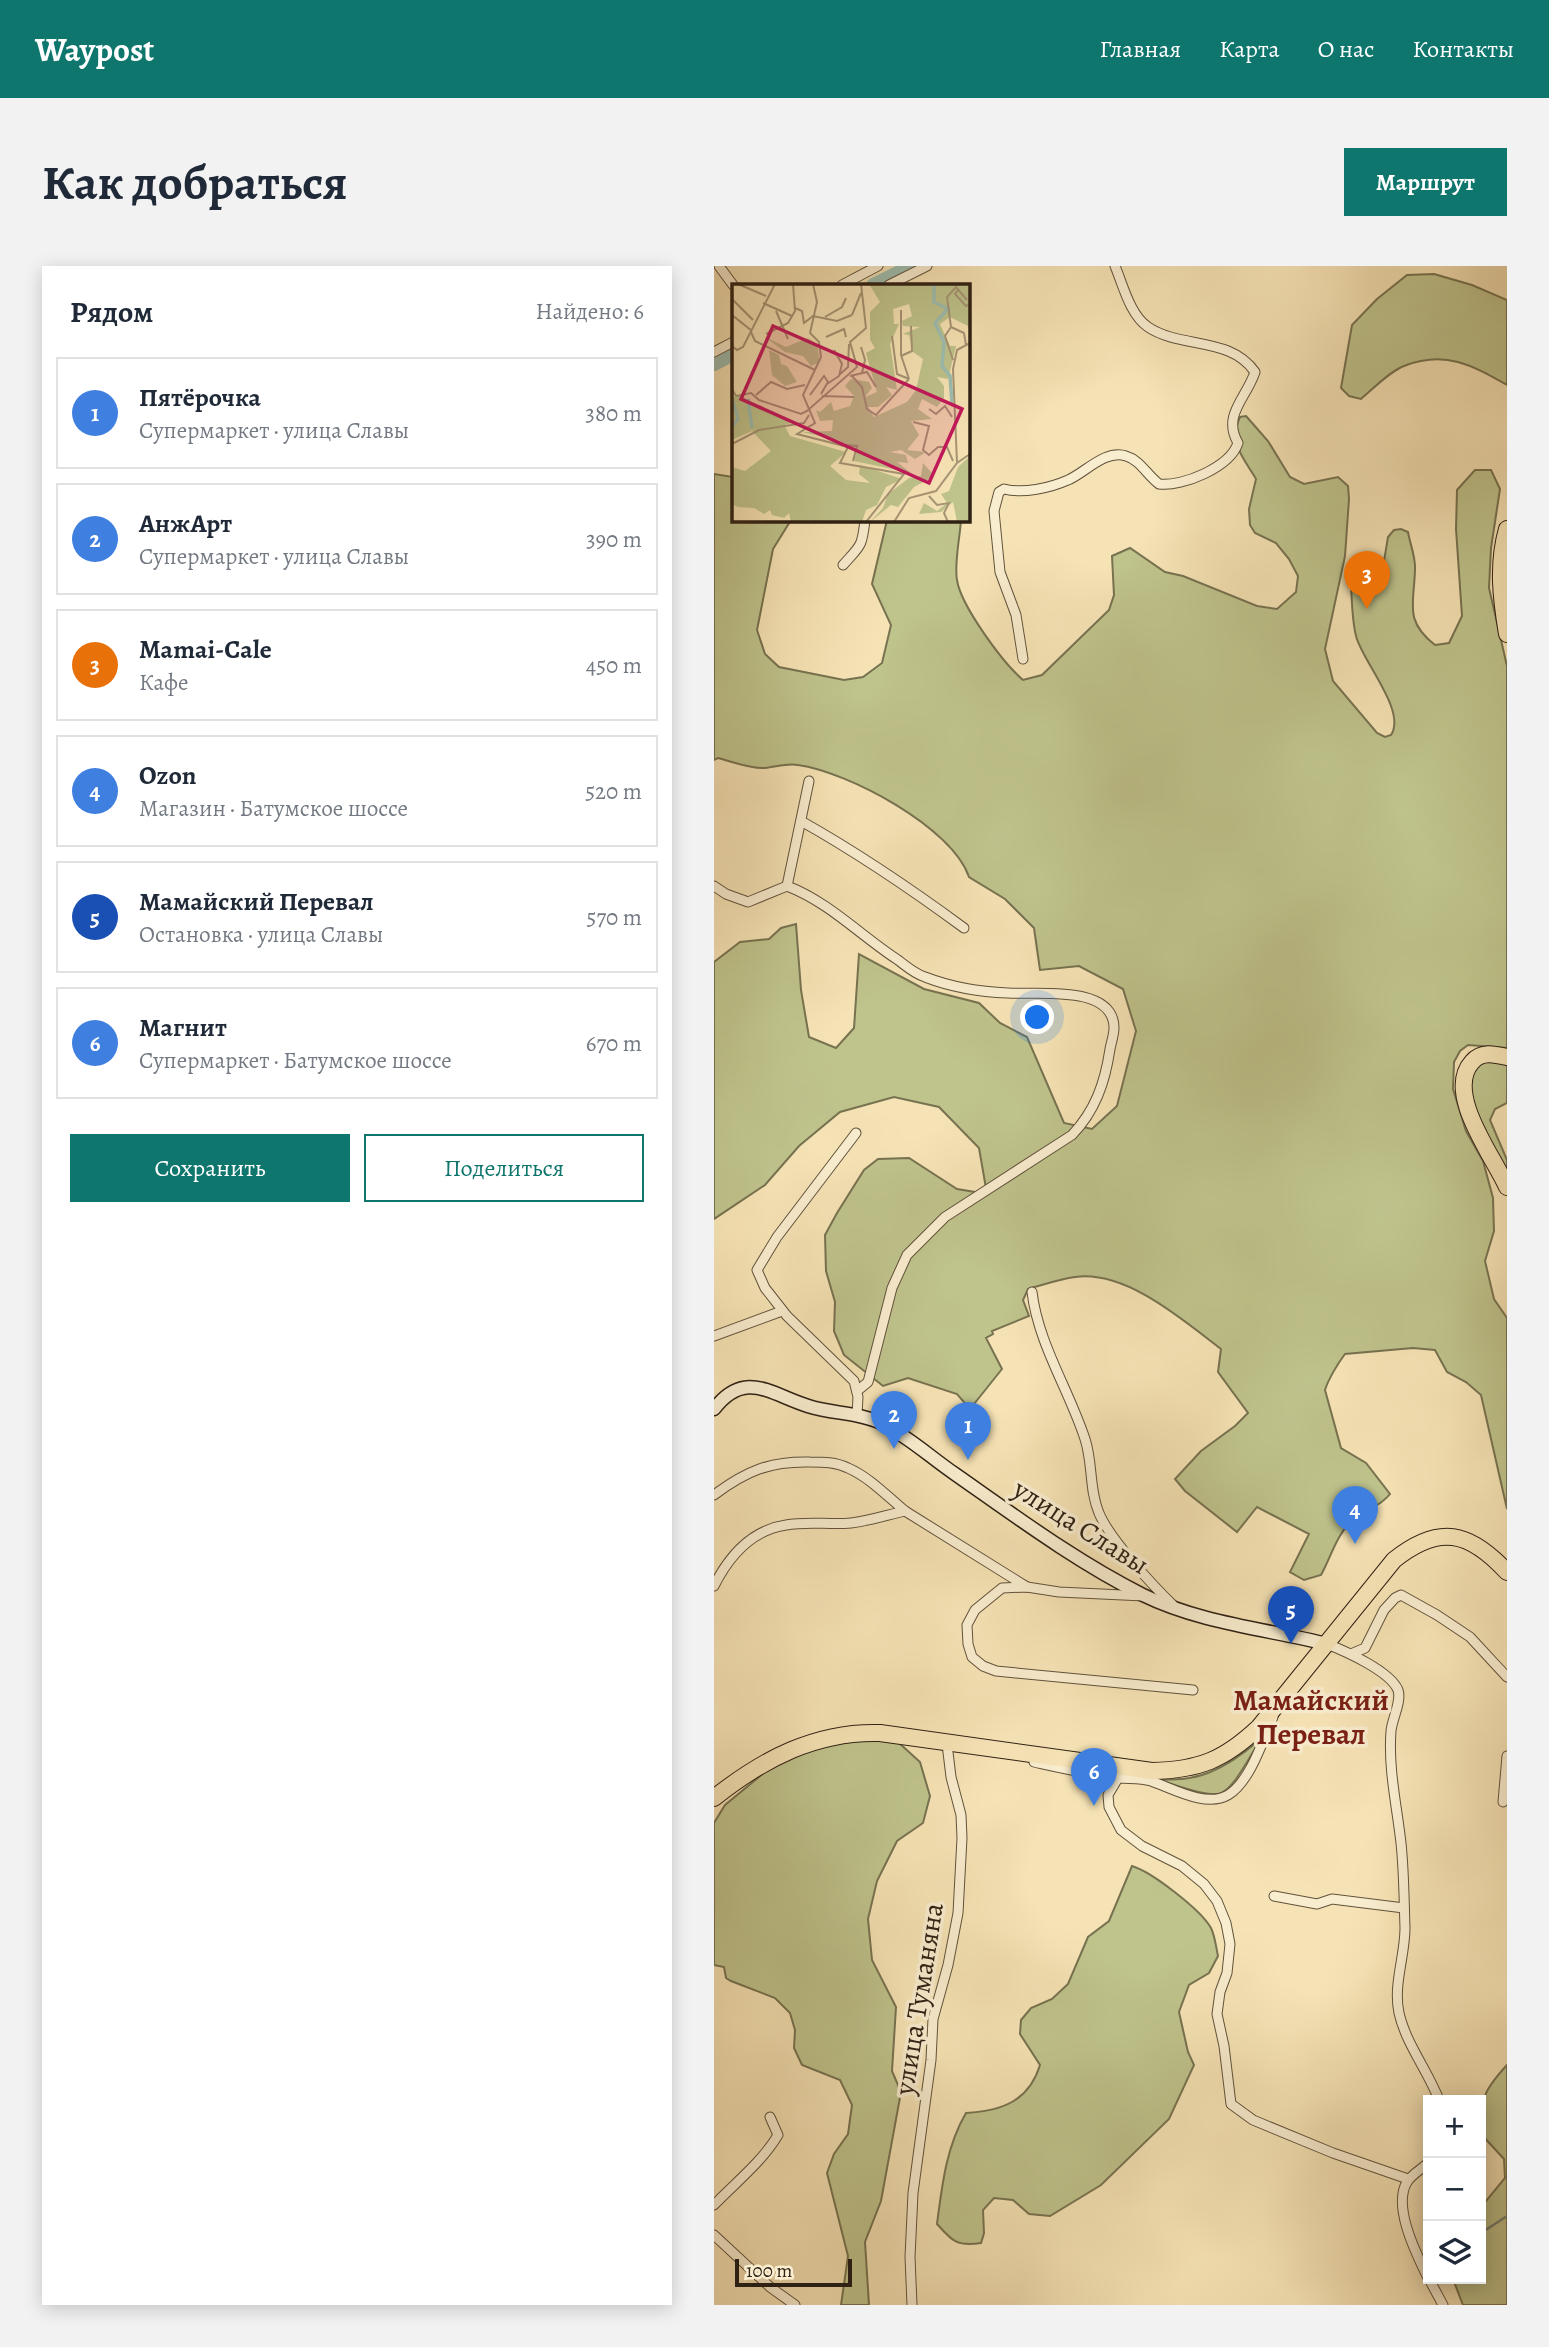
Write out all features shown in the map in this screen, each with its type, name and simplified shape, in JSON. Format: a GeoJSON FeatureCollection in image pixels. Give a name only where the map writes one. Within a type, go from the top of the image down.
{"type":"FeatureCollection","features":[{"type":"Feature","properties":{"kind":"highway"},"geometry":{"type":"LineString","coordinates":[[1507,529],[1500,576],[1507,634]]}},
{"type":"Feature","properties":{"kind":"highway"},"geometry":{"type":"LineString","coordinates":[[1507,1056],[1493,1053],[1474,1059],[1467,1068],[1464,1080],[1464,1097],[1470,1113],[1507,1187]]}},
{"type":"Feature","properties":{"kind":"highway"},"geometry":{"type":"LineString","coordinates":[[714,1798],[778,1755],[817,1740],[859,1732],[1152,1771],[1197,1767],[1221,1758],[1259,1727],[1394,1560],[1424,1541],[1447,1536],[1469,1541],[1484,1549],[1507,1572]]}},
{"type":"Feature","properties":{"kind":"street"},"geometry":{"type":"LineString","coordinates":[[719,266],[732,284]]}},
{"type":"Feature","properties":{"kind":"street"},"geometry":{"type":"LineString","coordinates":[[844,284],[878,266]]}},
{"type":"Feature","properties":{"kind":"street"},"geometry":{"type":"LineString","coordinates":[[891,284],[927,266]]}},
{"type":"Feature","properties":{"kind":"street"},"geometry":{"type":"LineString","coordinates":[[1023,659],[1016,615],[1000,572],[994,510],[999,492],[1004,489],[1036,489],[1066,481],[1112,455],[1123,454],[1134,459],[1159,484],[1179,483],[1205,474],[1235,453],[1238,443],[1231,430],[1232,416],[1251,385],[1255,372],[1250,364],[1233,353],[1170,336],[1148,327],[1137,315],[1115,266]]}},
{"type":"Feature","properties":{"kind":"street"},"geometry":{"type":"LineString","coordinates":[[714,352],[732,343]]}},
{"type":"Feature","properties":{"kind":"street"},"geometry":{"type":"LineString","coordinates":[[843,565],[859,550],[863,542],[865,522]]}},
{"type":"Feature","properties":{"kind":"street"},"geometry":{"type":"LineString","coordinates":[[788,886],[809,781]]}},
{"type":"Feature","properties":{"kind":"street"},"geometry":{"type":"LineString","coordinates":[[801,821],[857,853],[964,928]]}},
{"type":"Feature","properties":{"kind":"street"},"geometry":{"type":"LineString","coordinates":[[714,886],[726,894],[748,902],[788,886],[834,912],[871,943],[922,976],[955,987],[993,992],[1061,992],[1091,999],[1107,1011],[1114,1028],[1098,1099],[1087,1119],[1072,1135],[945,1217],[907,1255],[892,1288],[868,1382],[857,1391]]}},
{"type":"Feature","properties":{"kind":"street"},"geometry":{"type":"LineString","coordinates":[[856,1133],[777,1237],[757,1270],[765,1288],[782,1311],[854,1381],[857,1414]]}},
{"type":"Feature","properties":{"kind":"street"},"geometry":{"type":"LineString","coordinates":[[1032,1292],[1047,1346],[1072,1399],[1088,1448],[1099,1513],[1158,1591],[1180,1611]]}},
{"type":"Feature","properties":{"kind":"street"},"geometry":{"type":"LineString","coordinates":[[714,1336],[782,1311]]}},
{"type":"Feature","properties":{"kind":"street","name":"улица Славы"},"geometry":{"type":"LineString","coordinates":[[714,1409],[731,1392],[749,1386],[808,1406],[857,1414],[895,1430],[1042,1533],[1115,1580],[1146,1596],[1180,1611],[1327,1644]]}},
{"type":"Feature","properties":{"kind":"street"},"geometry":{"type":"LineString","coordinates":[[714,1495],[731,1482],[771,1464],[829,1462],[849,1468],[870,1481],[905,1511],[1027,1587]]}},
{"type":"Feature","properties":{"kind":"street"},"geometry":{"type":"LineString","coordinates":[[714,1586],[737,1550],[770,1528],[787,1524],[853,1522],[905,1511]]}},
{"type":"Feature","properties":{"kind":"street"},"geometry":{"type":"LineString","coordinates":[[1146,1596],[1071,1593],[1027,1587],[1002,1588],[975,1610],[967,1625],[972,1657],[983,1666],[996,1671],[1193,1690]]}},
{"type":"Feature","properties":{"kind":"street"},"geometry":{"type":"LineString","coordinates":[[1351,1654],[1365,1648],[1384,1610],[1401,1595],[1471,1637],[1507,1677]]}},
{"type":"Feature","properties":{"kind":"street"},"geometry":{"type":"LineString","coordinates":[[1327,1644],[1351,1654],[1386,1676],[1397,1688],[1399,1696],[1391,1731],[1405,1931],[1397,1994],[1399,2014],[1437,2095]]}},
{"type":"Feature","properties":{"kind":"street"},"geometry":{"type":"LineString","coordinates":[[1032,1756],[1032,1760],[1036,1762],[1118,1778],[1147,1780],[1214,1800],[1227,1796],[1246,1774],[1258,1754],[1279,1702]]}},
{"type":"Feature","properties":{"kind":"street","name":"улица Туманяна"},"geometry":{"type":"LineString","coordinates":[[912,2305],[910,2257],[913,2193],[931,2060],[933,2019],[948,1965],[958,1913],[962,1827],[947,1744]]}},
{"type":"Feature","properties":{"kind":"street"},"geometry":{"type":"LineString","coordinates":[[1503,1802],[1507,1756]]}},
{"type":"Feature","properties":{"kind":"street"},"geometry":{"type":"LineString","coordinates":[[1118,1778],[1108,1795],[1109,1807],[1121,1830],[1142,1846],[1182,1866],[1204,1885],[1217,1900],[1226,1923],[1230,1944],[1227,1973],[1220,1992],[1217,2014],[1231,2104],[1253,2120],[1408,2179]]}},
{"type":"Feature","properties":{"kind":"street"},"geometry":{"type":"LineString","coordinates":[[1274,1896],[1317,1904],[1332,1899],[1404,1908]]}},
{"type":"Feature","properties":{"kind":"street"},"geometry":{"type":"LineString","coordinates":[[714,2205],[752,2168],[778,2135],[770,2117]]}},
{"type":"Feature","properties":{"kind":"street"},"geometry":{"type":"LineString","coordinates":[[1423,2167],[1408,2179],[1403,2203],[1409,2238],[1423,2267]]}},
{"type":"Feature","properties":{"kind":"street"},"geometry":{"type":"LineString","coordinates":[[714,2235],[770,2287],[795,2305]]}},
{"type":"Feature","properties":{"kind":"street"},"geometry":{"type":"LineString","coordinates":[[1431,2284],[1443,2305]]}},
{"type":"Feature","properties":{"kind":"green space"},"geometry":{"type":"Polygon","coordinates":[[[1434,274],[1472,285],[1507,300],[1507,385],[1470,366],[1432,359],[1398,369],[1361,399],[1349,396],[1341,388],[1352,325],[1377,299],[1407,275],[1434,274]]]}},
{"type":"Feature","properties":{"kind":"green space"},"geometry":{"type":"Polygon","coordinates":[[[1246,416],[1268,441],[1290,477],[1304,484],[1338,477],[1348,486],[1345,556],[1325,649],[1333,681],[1377,733],[1385,737],[1391,735],[1393,713],[1356,636],[1351,586],[1381,579],[1388,537],[1394,530],[1408,532],[1415,565],[1415,620],[1425,636],[1435,645],[1449,643],[1462,616],[1456,529],[1457,490],[1475,470],[1491,470],[1500,489],[1491,548],[1489,588],[1507,666],[1507,1048],[1468,1045],[1460,1051],[1454,1062],[1453,1089],[1466,1131],[1483,1161],[1493,1198],[1494,1231],[1485,1261],[1494,1299],[1507,1318],[1507,1509],[1481,1395],[1466,1382],[1447,1372],[1435,1350],[1413,1348],[1345,1354],[1325,1390],[1341,1448],[1366,1463],[1390,1494],[1347,1525],[1321,1575],[1304,1580],[1290,1572],[1309,1534],[1257,1507],[1237,1532],[1185,1491],[1175,1479],[1201,1451],[1248,1413],[1218,1372],[1221,1349],[1172,1312],[1134,1289],[1114,1281],[1075,1277],[1028,1289],[1023,1300],[1029,1316],[992,1331],[993,1334],[986,1338],[1002,1369],[970,1409],[957,1394],[908,1378],[883,1386],[844,1355],[834,1331],[835,1302],[826,1271],[825,1235],[864,1170],[878,1159],[909,1158],[957,1189],[987,1194],[979,1148],[939,1107],[894,1097],[840,1112],[799,1146],[765,1185],[714,1219],[714,962],[740,942],[769,939],[781,928],[796,924],[801,990],[809,1037],[836,1048],[854,1028],[859,954],[924,989],[979,1003],[1000,1023],[1027,1037],[1064,1123],[1092,1129],[1117,1106],[1136,1031],[1123,989],[1079,966],[1040,970],[1034,928],[1005,899],[969,877],[959,858],[921,821],[870,790],[819,770],[794,765],[759,768],[718,758],[714,760],[714,474],[732,477],[732,522],[790,522],[773,549],[757,630],[765,654],[779,667],[844,680],[863,677],[882,663],[891,625],[872,584],[887,522],[961,522],[956,566],[960,591],[984,633],[1023,680],[1042,675],[1109,610],[1114,595],[1112,556],[1130,548],[1165,572],[1183,576],[1257,606],[1277,609],[1296,592],[1298,576],[1289,559],[1276,543],[1255,533],[1250,525],[1249,509],[1256,479],[1236,442],[1240,417],[1246,416]]]}},
{"type":"Feature","properties":{"kind":"green space"},"geometry":{"type":"Polygon","coordinates":[[[1507,1060],[1507,1103],[1495,1109],[1490,1120],[1507,1160],[1507,1174],[1471,1104],[1469,1076],[1479,1062],[1507,1060]]]}},
{"type":"Feature","properties":{"kind":"green space"},"geometry":{"type":"Polygon","coordinates":[[[852,1738],[898,1742],[920,1762],[930,1796],[923,1823],[897,1841],[877,1881],[868,1919],[872,1960],[896,2007],[892,2071],[901,2092],[881,2201],[865,2242],[869,2305],[841,2305],[848,2256],[827,2173],[834,2154],[848,2134],[852,2105],[840,2080],[802,2065],[794,2048],[795,2030],[790,2013],[775,1998],[731,1981],[726,1978],[724,1967],[714,1965],[714,1823],[725,1805],[765,1772],[807,1749],[852,1738]]]}},
{"type":"Feature","properties":{"kind":"green space"},"geometry":{"type":"Polygon","coordinates":[[[1258,1741],[1238,1777],[1223,1792],[1199,1792],[1153,1778],[1183,1779],[1210,1772],[1234,1759],[1258,1741]]]}},
{"type":"Feature","properties":{"kind":"green space"},"geometry":{"type":"Polygon","coordinates":[[[1132,1866],[1187,1902],[1211,1928],[1218,1956],[1209,1973],[1189,1985],[1179,2012],[1188,2052],[1194,2065],[1169,2119],[1101,2185],[1050,2216],[1029,2214],[1013,2200],[994,2198],[983,2210],[984,2233],[981,2243],[960,2243],[947,2235],[937,2224],[946,2167],[959,2126],[966,2113],[991,2110],[1012,2102],[1029,2087],[1040,2065],[1020,2034],[1021,2020],[1031,2008],[1052,1999],[1068,1984],[1088,1937],[1109,1921],[1132,1866]]]}},
{"type":"Feature","properties":{"kind":"green space"},"geometry":{"type":"Polygon","coordinates":[[[1507,2065],[1507,2305],[1463,2305],[1455,2284],[1486,2284],[1486,2201],[1505,2178],[1504,2159],[1486,2139],[1485,2095],[1507,2065]]]}},
{"type":"Feature","properties":{"kind":"waterway"},"geometry":{"type":"LineString","coordinates":[[875,284],[912,266]]}},
{"type":"Feature","properties":{"kind":"waterway"},"geometry":{"type":"LineString","coordinates":[[714,364],[732,355]]}},
{"type":"Feature","properties":{"kind":"waterway"},"geometry":{"type":"LineString","coordinates":[[1486,2230],[1507,2216]]}},
{"type":"Feature","properties":{"kind":"place","name":"Mamai-Cale"},"geometry":{"type":"Point","coordinates":[1367,609]}},
{"type":"Feature","properties":{"kind":"place","name":"АнжАрт"},"geometry":{"type":"Point","coordinates":[894,1449]}},
{"type":"Feature","properties":{"kind":"place","name":"Пятёрочка"},"geometry":{"type":"Point","coordinates":[968,1460]}},
{"type":"Feature","properties":{"kind":"place","name":"Ozon"},"geometry":{"type":"Point","coordinates":[1355,1544]}},
{"type":"Feature","properties":{"kind":"place","name":"Мамайский Перевал"},"geometry":{"type":"Point","coordinates":[1291,1644]}},
{"type":"Feature","properties":{"kind":"place","name":"Магнит"},"geometry":{"type":"Point","coordinates":[1094,1806]}},
{"type":"Feature","properties":{"kind":"district","name":"Мамайский Перевал"},"geometry":{"type":"Point","coordinates":[1311,1717]}}]}
